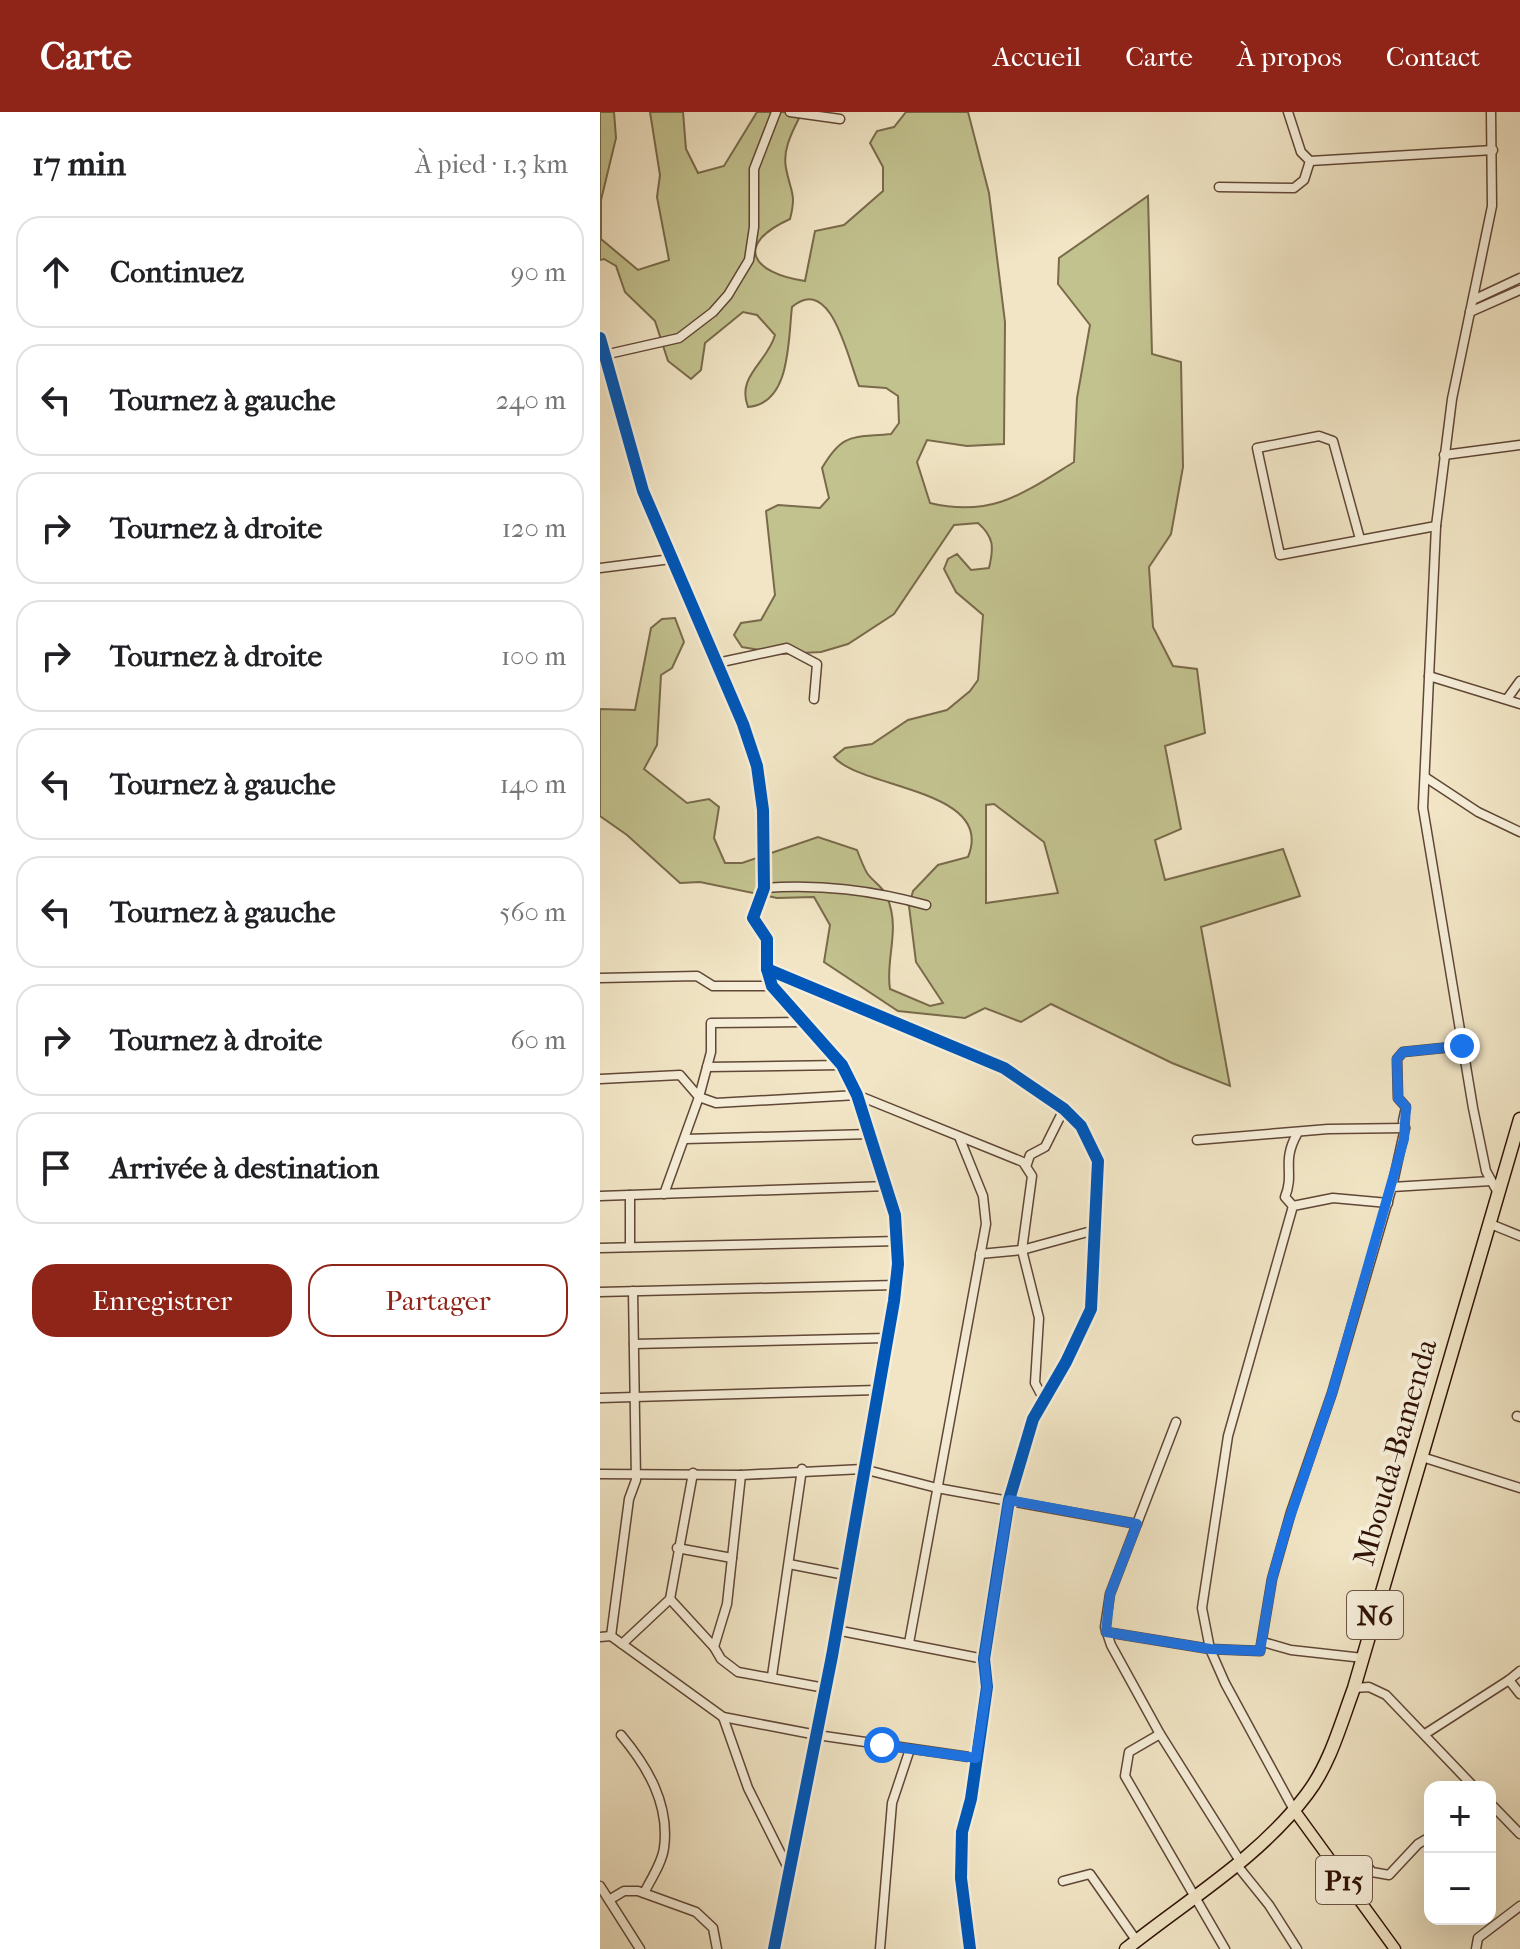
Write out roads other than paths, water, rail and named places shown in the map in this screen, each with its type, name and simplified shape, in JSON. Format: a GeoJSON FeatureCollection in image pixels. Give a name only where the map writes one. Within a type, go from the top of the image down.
{"type":"FeatureCollection","features":[{"type":"Feature","properties":{"kind":"highway","name":"Mbouda-Bamenda"},"geometry":{"type":"LineString","coordinates":[[1130,1946],[1238,1862],[1294,1810],[1321,1771],[1354,1688],[1488,1223],[1494,1186],[1518,1134],[1520,1119]]}},
{"type":"Feature","properties":{"kind":"main road","name":"P15"},"geometry":{"type":"LineString","coordinates":[[1294,1810],[1395,1949]]}},
{"type":"Feature","properties":{"kind":"street"},"geometry":{"type":"LineString","coordinates":[[604,355],[679,338],[713,312],[728,295],[749,260],[754,227],[754,169],[776,112]]}},
{"type":"Feature","properties":{"kind":"street"},"geometry":{"type":"LineString","coordinates":[[790,112],[840,119]]}},
{"type":"Feature","properties":{"kind":"street"},"geometry":{"type":"LineString","coordinates":[[1288,112],[1301,152],[1310,161],[1493,150]]}},
{"type":"Feature","properties":{"kind":"street"},"geometry":{"type":"LineString","coordinates":[[1392,1187],[1494,1186],[1486,1171],[1462,1046],[1423,808],[1436,526],[1444,455],[1492,206],[1491,112]]}},
{"type":"Feature","properties":{"kind":"street"},"geometry":{"type":"LineString","coordinates":[[1219,187],[1294,188],[1304,180],[1310,161]]}},
{"type":"Feature","properties":{"kind":"street"},"geometry":{"type":"LineString","coordinates":[[1473,300],[1520,278]]}},
{"type":"Feature","properties":{"kind":"street"},"geometry":{"type":"LineString","coordinates":[[1470,312],[1520,290]]}},
{"type":"Feature","properties":{"kind":"street"},"geometry":{"type":"LineString","coordinates":[[600,338],[634,466],[757,766],[763,810],[764,888],[753,918],[767,939],[767,969],[772,986],[842,1065],[857,1095],[888,1186],[898,1241],[896,1285],[836,1630],[774,1949]]}},
{"type":"Feature","properties":{"kind":"street"},"geometry":{"type":"LineString","coordinates":[[1360,539],[1339,451],[1333,441],[1319,436],[1257,448],[1280,555],[1436,526]]}},
{"type":"Feature","properties":{"kind":"street"},"geometry":{"type":"LineString","coordinates":[[1444,455],[1518,447]]}},
{"type":"Feature","properties":{"kind":"street"},"geometry":{"type":"LineString","coordinates":[[600,568],[671,559]]}},
{"type":"Feature","properties":{"kind":"street"},"geometry":{"type":"LineString","coordinates":[[717,663],[787,648],[817,664],[814,699]]}},
{"type":"Feature","properties":{"kind":"street"},"geometry":{"type":"LineString","coordinates":[[1429,676],[1520,704]]}},
{"type":"Feature","properties":{"kind":"street"},"geometry":{"type":"LineString","coordinates":[[1507,699],[1520,681]]}},
{"type":"Feature","properties":{"kind":"street"},"geometry":{"type":"LineString","coordinates":[[1425,777],[1478,812],[1520,832]]}},
{"type":"Feature","properties":{"kind":"street"},"geometry":{"type":"LineString","coordinates":[[764,888],[839,887],[875,891],[926,905]]}},
{"type":"Feature","properties":{"kind":"street"},"geometry":{"type":"LineString","coordinates":[[767,969],[1004,1068],[1064,1109],[1081,1126],[1098,1161],[1091,1309],[1066,1362],[1043,1398],[1029,1431],[1009,1500],[984,1659],[987,1687],[971,1799],[963,1819],[961,1854],[970,1949]]}},
{"type":"Feature","properties":{"kind":"street"},"geometry":{"type":"LineString","coordinates":[[600,978],[697,976],[713,986],[772,986]]}},
{"type":"Feature","properties":{"kind":"street"},"geometry":{"type":"LineString","coordinates":[[664,1194],[699,1097],[713,1022],[801,1022]]}},
{"type":"Feature","properties":{"kind":"street"},"geometry":{"type":"LineString","coordinates":[[1106,1632],[1210,1649],[1249,1653],[1260,1651],[1272,1579],[1332,1393],[1392,1187],[1405,1128],[1406,1107],[1398,1098],[1400,1054],[1462,1046]]}},
{"type":"Feature","properties":{"kind":"street"},"geometry":{"type":"LineString","coordinates":[[707,1067],[842,1065]]}},
{"type":"Feature","properties":{"kind":"street"},"geometry":{"type":"LineString","coordinates":[[600,1079],[680,1075],[699,1097],[727,1103],[857,1095],[1027,1164]]}},
{"type":"Feature","properties":{"kind":"street"},"geometry":{"type":"LineString","coordinates":[[1043,1398],[1035,1383],[1038,1310],[1022,1250],[1032,1181],[1027,1164],[1030,1155],[1045,1147],[1064,1109]]}},
{"type":"Feature","properties":{"kind":"street"},"geometry":{"type":"LineString","coordinates":[[1197,1140],[1328,1129],[1405,1128]]}},
{"type":"Feature","properties":{"kind":"street"},"geometry":{"type":"LineString","coordinates":[[685,1139],[871,1134]]}},
{"type":"Feature","properties":{"kind":"street"},"geometry":{"type":"LineString","coordinates":[[1293,1206],[1285,1197],[1290,1186],[1288,1152],[1297,1134]]}},
{"type":"Feature","properties":{"kind":"street"},"geometry":{"type":"LineString","coordinates":[[909,1643],[986,1224],[985,1204],[960,1139]]}},
{"type":"Feature","properties":{"kind":"street"},"geometry":{"type":"LineString","coordinates":[[600,1196],[888,1186]]}},
{"type":"Feature","properties":{"kind":"street"},"geometry":{"type":"LineString","coordinates":[[630,1195],[630,1247]]}},
{"type":"Feature","properties":{"kind":"street"},"geometry":{"type":"LineString","coordinates":[[1293,1206],[1333,1198],[1388,1203]]}},
{"type":"Feature","properties":{"kind":"street"},"geometry":{"type":"LineString","coordinates":[[1293,1206],[1225,1450],[1202,1608],[1210,1649],[1294,1810]]}},
{"type":"Feature","properties":{"kind":"street"},"geometry":{"type":"LineString","coordinates":[[1488,1223],[1520,1236]]}},
{"type":"Feature","properties":{"kind":"street"},"geometry":{"type":"LineString","coordinates":[[980,1254],[1022,1250],[1095,1230]]}},
{"type":"Feature","properties":{"kind":"street"},"geometry":{"type":"LineString","coordinates":[[600,1248],[898,1241]]}},
{"type":"Feature","properties":{"kind":"street"},"geometry":{"type":"LineString","coordinates":[[600,1292],[896,1285]]}},
{"type":"Feature","properties":{"kind":"street"},"geometry":{"type":"LineString","coordinates":[[611,1636],[629,1499],[636,1474],[633,1291]]}},
{"type":"Feature","properties":{"kind":"street"},"geometry":{"type":"LineString","coordinates":[[634,1344],[886,1338]]}},
{"type":"Feature","properties":{"kind":"street"},"geometry":{"type":"LineString","coordinates":[[600,1398],[877,1390]]}},
{"type":"Feature","properties":{"kind":"street"},"geometry":{"type":"LineString","coordinates":[[1176,1422],[1110,1594],[1106,1632],[1160,1734],[1238,1862],[1297,1949]]}},
{"type":"Feature","properties":{"kind":"street"},"geometry":{"type":"LineString","coordinates":[[1422,1457],[1520,1488]]}},
{"type":"Feature","properties":{"kind":"street"},"geometry":{"type":"LineString","coordinates":[[772,1676],[802,1469]]}},
{"type":"Feature","properties":{"kind":"street"},"geometry":{"type":"LineString","coordinates":[[600,1474],[741,1475],[802,1469],[863,1469],[937,1488],[1137,1524]]}},
{"type":"Feature","properties":{"kind":"street"},"geometry":{"type":"LineString","coordinates":[[622,1644],[670,1599],[693,1473]]}},
{"type":"Feature","properties":{"kind":"street"},"geometry":{"type":"LineString","coordinates":[[714,1647],[727,1604],[741,1475]]}},
{"type":"Feature","properties":{"kind":"street"},"geometry":{"type":"LineString","coordinates":[[677,1548],[732,1558]]}},
{"type":"Feature","properties":{"kind":"street"},"geometry":{"type":"LineString","coordinates":[[789,1564],[845,1575]]}},
{"type":"Feature","properties":{"kind":"street"},"geometry":{"type":"LineString","coordinates":[[670,1599],[714,1647],[721,1659],[738,1672],[825,1688]]}},
{"type":"Feature","properties":{"kind":"street"},"geometry":{"type":"LineString","coordinates":[[836,1630],[984,1659]]}},
{"type":"Feature","properties":{"kind":"street"},"geometry":{"type":"LineString","coordinates":[[600,1637],[611,1636],[723,1717],[817,1735],[976,1758]]}},
{"type":"Feature","properties":{"kind":"street"},"geometry":{"type":"LineString","coordinates":[[1263,1642],[1284,1649],[1363,1658]]}},
{"type":"Feature","properties":{"kind":"street"},"geometry":{"type":"LineString","coordinates":[[1425,1734],[1520,1671]]}},
{"type":"Feature","properties":{"kind":"street"},"geometry":{"type":"LineString","coordinates":[[1509,1680],[1520,1694]]}},
{"type":"Feature","properties":{"kind":"street"},"geometry":{"type":"LineString","coordinates":[[1354,1688],[1369,1687],[1386,1695],[1412,1726],[1425,1734],[1468,1781]]}},
{"type":"Feature","properties":{"kind":"street"},"geometry":{"type":"LineString","coordinates":[[723,1717],[748,1788],[788,1867]]}},
{"type":"Feature","properties":{"kind":"street"},"geometry":{"type":"LineString","coordinates":[[1160,1734],[1129,1752],[1125,1776],[1225,1949]]}},
{"type":"Feature","properties":{"kind":"street"},"geometry":{"type":"LineString","coordinates":[[621,1735],[649,1772],[661,1810],[664,1848],[644,1893]]}},
{"type":"Feature","properties":{"kind":"street"},"geometry":{"type":"LineString","coordinates":[[880,1949],[892,1803],[910,1749]]}},
{"type":"Feature","properties":{"kind":"street"},"geometry":{"type":"LineString","coordinates":[[1496,1809],[1519,1831]]}},
{"type":"Feature","properties":{"kind":"street"},"geometry":{"type":"LineString","coordinates":[[1364,1862],[1372,1872],[1389,1875],[1424,1840]]}},
{"type":"Feature","properties":{"kind":"street"},"geometry":{"type":"LineString","coordinates":[[1063,1881],[1085,1873],[1096,1879],[1130,1946]]}},
{"type":"Feature","properties":{"kind":"street"},"geometry":{"type":"LineString","coordinates":[[600,1886],[640,1949]]}},
{"type":"Feature","properties":{"kind":"street"},"geometry":{"type":"LineString","coordinates":[[609,1900],[628,1890],[696,1912],[713,1928],[717,1949]]}},
{"type":"Feature","properties":{"kind":"street"},"geometry":{"type":"LineString","coordinates":[[1476,1949],[1478,1938],[1520,1906]]}}]}
